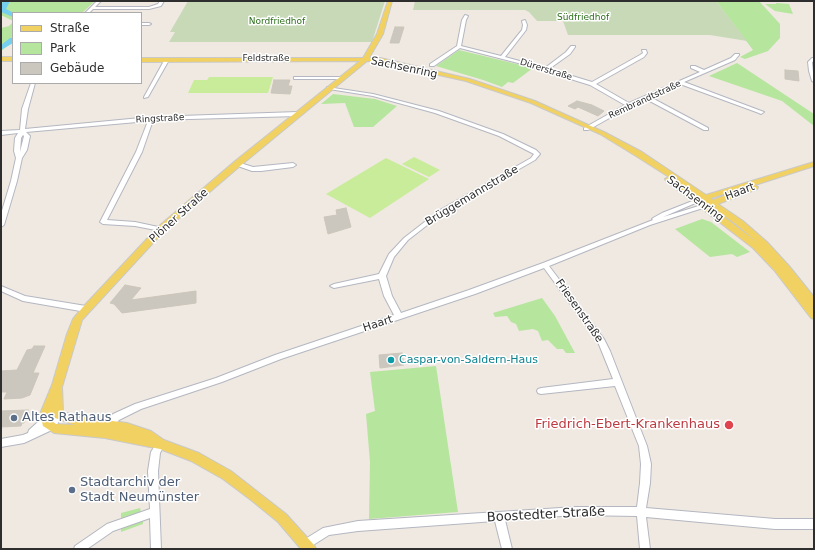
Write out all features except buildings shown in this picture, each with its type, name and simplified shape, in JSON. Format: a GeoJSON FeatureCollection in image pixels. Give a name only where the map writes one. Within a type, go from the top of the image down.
{"type":"FeatureCollection","features":[{"type":"Feature","properties":{"kind":"main road","name":"Plöner Straße"},"geometry":{"type":"LineString","coordinates":[[46,414],[57,385],[72,334],[78,320],[86,310],[161,229],[237,164],[365,60],[380,34],[390,1]]}},
{"type":"Feature","properties":{"kind":"main road"},"geometry":{"type":"LineString","coordinates":[[1,59],[12,59]]}},
{"type":"Feature","properties":{"kind":"main road","name":"Feldstraße"},"geometry":{"type":"LineString","coordinates":[[142,60],[365,60]]}},
{"type":"Feature","properties":{"kind":"main road","name":"Sachsenring"},"geometry":{"type":"LineString","coordinates":[[365,60],[436,75],[482,87],[588,128],[639,154],[705,202],[767,257],[783,275],[814,316]]}},
{"type":"Feature","properties":{"kind":"main road","name":"Haart"},"geometry":{"type":"LineString","coordinates":[[705,202],[754,182],[763,181],[814,164]]}},
{"type":"Feature","properties":{"kind":"main road","name":"Haart"},"geometry":{"type":"LineString","coordinates":[[705,202],[735,195],[760,185],[763,181]]}},
{"type":"Feature","properties":{"kind":"main road"},"geometry":{"type":"LineString","coordinates":[[725,212],[724,204],[735,195]]}},
{"type":"Feature","properties":{"kind":"main road","name":"Sachsenring"},"geometry":{"type":"LineString","coordinates":[[705,202],[725,212],[751,232],[775,255],[814,304]]}},
{"type":"Feature","properties":{"kind":"main road","name":"Plöner Straße"},"geometry":{"type":"LineString","coordinates":[[57,385],[57,411],[59,415]]}},
{"type":"Feature","properties":{"kind":"main road"},"geometry":{"type":"LineString","coordinates":[[46,414],[48,423],[54,428],[67,431],[118,435],[161,444],[195,458],[227,475],[282,518],[307,547]]}},
{"type":"Feature","properties":{"kind":"main road"},"geometry":{"type":"LineString","coordinates":[[59,415],[76,421]]}},
{"type":"Feature","properties":{"kind":"main road"},"geometry":{"type":"LineString","coordinates":[[51,426],[76,421],[109,424],[147,434],[161,444]]}},
{"type":"Feature","properties":{"kind":"main road"},"geometry":{"type":"LineString","coordinates":[[90,432],[109,424]]}},
{"type":"Feature","properties":{"kind":"street"},"geometry":{"type":"LineString","coordinates":[[88,12],[99,1]]}},
{"type":"Feature","properties":{"kind":"street"},"geometry":{"type":"LineString","coordinates":[[93,8],[143,9],[160,5],[162,1]]}},
{"type":"Feature","properties":{"kind":"street"},"geometry":{"type":"LineString","coordinates":[[432,65],[459,47],[466,16]]}},
{"type":"Feature","properties":{"kind":"street"},"geometry":{"type":"LineString","coordinates":[[503,57],[524,30],[524,21]]}},
{"type":"Feature","properties":{"kind":"street"},"geometry":{"type":"LineString","coordinates":[[142,24],[149,24]]}},
{"type":"Feature","properties":{"kind":"street","name":"Dürerstraße"},"geometry":{"type":"LineString","coordinates":[[459,47],[547,69],[592,84],[629,105]]}},
{"type":"Feature","properties":{"kind":"street"},"geometry":{"type":"LineString","coordinates":[[547,69],[568,53],[573,47]]}},
{"type":"Feature","properties":{"kind":"street"},"geometry":{"type":"LineString","coordinates":[[592,84],[642,56],[645,53],[644,51]]}},
{"type":"Feature","properties":{"kind":"street","name":"Rembrandtstraße"},"geometry":{"type":"LineString","coordinates":[[588,128],[629,105],[682,83],[733,59],[737,55]]}},
{"type":"Feature","properties":{"kind":"street"},"geometry":{"type":"LineString","coordinates":[[814,59],[810,62],[814,81]]}},
{"type":"Feature","properties":{"kind":"street"},"geometry":{"type":"LineString","coordinates":[[146,97],[167,60]]}},
{"type":"Feature","properties":{"kind":"street"},"geometry":{"type":"LineString","coordinates":[[693,67],[704,72]]}},
{"type":"Feature","properties":{"kind":"street"},"geometry":{"type":"LineString","coordinates":[[296,78],[342,78]]}},
{"type":"Feature","properties":{"kind":"street"},"geometry":{"type":"LineString","coordinates":[[682,83],[761,112]]}},
{"type":"Feature","properties":{"kind":"street"},"geometry":{"type":"LineString","coordinates":[[1,225],[14,181],[19,158],[17,151],[18,138],[22,131],[25,109],[33,84]]}},
{"type":"Feature","properties":{"kind":"street","name":"Brüggemannstraße"},"geometry":{"type":"LineString","coordinates":[[329,88],[373,95],[437,112],[501,135],[534,151],[537,154],[536,157],[425,222],[406,239],[391,256],[382,276]]}},
{"type":"Feature","properties":{"kind":"street"},"geometry":{"type":"LineString","coordinates":[[648,98],[706,129]]}},
{"type":"Feature","properties":{"kind":"street","name":"Ringstraße"},"geometry":{"type":"LineString","coordinates":[[1,133],[151,119],[298,114]]}},
{"type":"Feature","properties":{"kind":"street"},"geometry":{"type":"LineString","coordinates":[[151,119],[139,152],[103,222],[135,224],[161,229]]}},
{"type":"Feature","properties":{"kind":"street"},"geometry":{"type":"LineString","coordinates":[[237,164],[252,169],[293,165]]}},
{"type":"Feature","properties":{"kind":"street","name":"Haart"},"geometry":{"type":"LineString","coordinates":[[109,424],[116,417],[138,406],[219,380],[278,357],[399,317],[545,265],[705,202]]}},
{"type":"Feature","properties":{"kind":"street","name":"Friesenstraße"},"geometry":{"type":"LineString","coordinates":[[545,265],[600,341],[643,446],[646,464],[646,483],[640,512],[645,549]]}},
{"type":"Feature","properties":{"kind":"street"},"geometry":{"type":"LineString","coordinates":[[334,286],[382,276],[388,296],[399,317]]}},
{"type":"Feature","properties":{"kind":"street"},"geometry":{"type":"LineString","coordinates":[[1,288],[23,298],[86,310]]}},
{"type":"Feature","properties":{"kind":"street"},"geometry":{"type":"LineString","coordinates":[[541,391],[618,382]]}},
{"type":"Feature","properties":{"kind":"street"},"geometry":{"type":"LineString","coordinates":[[24,439],[36,430],[46,414]]}},
{"type":"Feature","properties":{"kind":"street"},"geometry":{"type":"LineString","coordinates":[[1,443],[24,439],[51,426],[59,415]]}},
{"type":"Feature","properties":{"kind":"street"},"geometry":{"type":"LineString","coordinates":[[156,549],[153,471],[156,452],[161,444]]}},
{"type":"Feature","properties":{"kind":"street","name":"Boostedter Straße"},"geometry":{"type":"LineString","coordinates":[[307,547],[327,531],[358,526],[576,511],[640,512],[775,524],[814,524]]}},
{"type":"Feature","properties":{"kind":"street"},"geometry":{"type":"LineString","coordinates":[[79,549],[110,527],[154,512]]}},
{"type":"Feature","properties":{"kind":"street"},"geometry":{"type":"LineString","coordinates":[[500,516],[507,549]]}},
{"type":"Feature","properties":{"kind":"green space"},"geometry":{"type":"Polygon","coordinates":[[[1,1],[95,1],[83,12],[12,12],[12,20],[1,15],[1,1]]]}},
{"type":"Feature","properties":{"kind":"green space","name":"Nordfriedhof"},"geometry":{"type":"Polygon","coordinates":[[[188,1],[385,1],[372,42],[169,42],[175,32],[170,32],[188,1]]]}},
{"type":"Feature","properties":{"kind":"green space","name":"Südfriedhof"},"geometry":{"type":"Polygon","coordinates":[[[415,1],[716,1],[747,41],[710,35],[568,35],[563,21],[537,21],[529,12],[525,10],[413,10],[415,1]]]}},
{"type":"Feature","properties":{"kind":"green space"},"geometry":{"type":"Polygon","coordinates":[[[716,1],[759,1],[780,24],[780,38],[768,51],[745,59],[740,57],[753,50],[716,1]]]}},
{"type":"Feature","properties":{"kind":"green space"},"geometry":{"type":"Polygon","coordinates":[[[765,4],[789,4],[793,14],[775,11],[765,4]]]}},
{"type":"Feature","properties":{"kind":"green space"},"geometry":{"type":"Polygon","coordinates":[[[12,23],[12,43],[1,51],[1,28],[9,26],[12,23]]]}},
{"type":"Feature","properties":{"kind":"green space"},"geometry":{"type":"Polygon","coordinates":[[[459,50],[533,68],[513,83],[508,82],[502,87],[436,66],[459,50]]]}},
{"type":"Feature","properties":{"kind":"green space"},"geometry":{"type":"Polygon","coordinates":[[[737,63],[814,114],[814,126],[782,101],[709,76],[737,63]]]}},
{"type":"Feature","properties":{"kind":"green space"},"geometry":{"type":"Polygon","coordinates":[[[209,77],[273,77],[268,93],[188,93],[194,80],[207,80],[209,77]]]}},
{"type":"Feature","properties":{"kind":"green space"},"geometry":{"type":"Polygon","coordinates":[[[333,94],[375,99],[397,106],[373,127],[354,127],[345,103],[321,104],[333,94]]]}},
{"type":"Feature","properties":{"kind":"green space"},"geometry":{"type":"Polygon","coordinates":[[[414,157],[440,170],[429,177],[402,164],[414,157]]]}},
{"type":"Feature","properties":{"kind":"green space"},"geometry":{"type":"Polygon","coordinates":[[[386,158],[429,179],[370,218],[326,194],[386,158]]]}},
{"type":"Feature","properties":{"kind":"green space"},"geometry":{"type":"Polygon","coordinates":[[[702,219],[711,222],[750,252],[737,257],[732,254],[710,257],[675,229],[702,219]]]}},
{"type":"Feature","properties":{"kind":"green space"},"geometry":{"type":"Polygon","coordinates":[[[542,298],[555,316],[575,353],[566,353],[563,349],[557,349],[548,340],[542,341],[538,331],[533,329],[519,331],[516,324],[511,322],[507,316],[495,317],[493,313],[542,298]]]}},
{"type":"Feature","properties":{"kind":"green space"},"geometry":{"type":"Polygon","coordinates":[[[436,366],[458,512],[369,519],[370,462],[366,414],[375,411],[370,372],[436,366]]]}},
{"type":"Feature","properties":{"kind":"green space"},"geometry":{"type":"Polygon","coordinates":[[[140,508],[141,512],[143,512],[143,524],[121,532],[121,513],[140,508]]]}},
{"type":"Feature","properties":{"kind":"waterway"},"geometry":{"type":"LineString","coordinates":[[7,1],[2,10],[12,15]]}},
{"type":"Feature","properties":{"kind":"waterway"},"geometry":{"type":"LineString","coordinates":[[1,48],[12,41]]}},
{"type":"Feature","properties":{"kind":"place","name":"Caspar-von-Saldern-Haus"},"geometry":{"type":"Point","coordinates":[391,360]}},
{"type":"Feature","properties":{"kind":"place","name":"Altes Rathaus"},"geometry":{"type":"Point","coordinates":[14,418]}},
{"type":"Feature","properties":{"kind":"place","name":"Friedrich-Ebert-Krankenhaus"},"geometry":{"type":"Point","coordinates":[729,425]}},
{"type":"Feature","properties":{"kind":"place","name":"Stadtarchiv der Stadt Neumünster"},"geometry":{"type":"Point","coordinates":[72,490]}}]}
